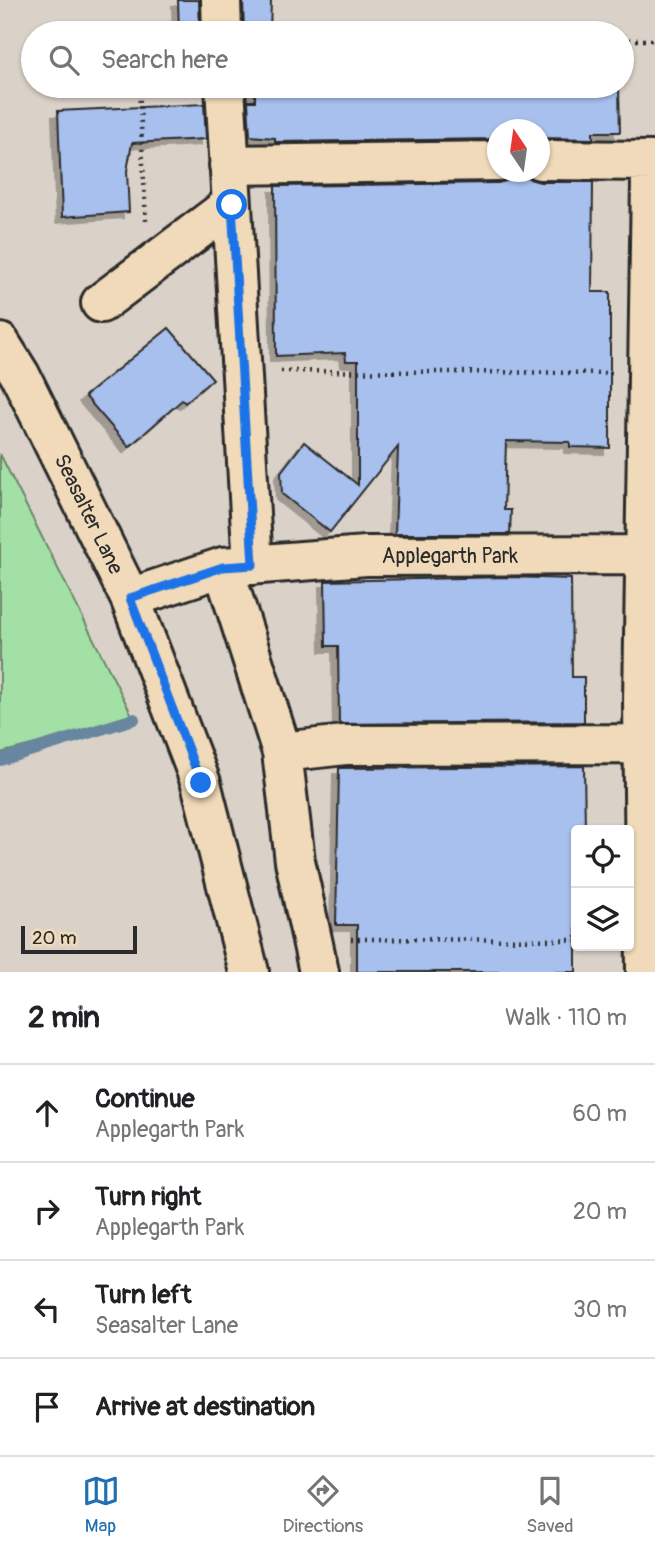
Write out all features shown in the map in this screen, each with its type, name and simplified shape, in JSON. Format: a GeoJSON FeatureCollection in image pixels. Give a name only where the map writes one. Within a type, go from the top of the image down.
{"type":"FeatureCollection","features":[{"type":"Feature","properties":{"kind":"street"},"geometry":{"type":"LineString","coordinates":[[221,0],[222,21]]}},
{"type":"Feature","properties":{"kind":"street"},"geometry":{"type":"LineString","coordinates":[[226,98],[242,371],[238,566],[282,751],[295,862],[315,955]]}},
{"type":"Feature","properties":{"kind":"street"},"geometry":{"type":"LineString","coordinates":[[550,160],[655,161]]}},
{"type":"Feature","properties":{"kind":"street"},"geometry":{"type":"LineString","coordinates":[[229,165],[487,161]]}},
{"type":"Feature","properties":{"kind":"street"},"geometry":{"type":"LineString","coordinates":[[646,972],[643,744],[651,180],[655,167]]}},
{"type":"Feature","properties":{"kind":"street"},"geometry":{"type":"LineString","coordinates":[[101,303],[232,205]]}},
{"type":"Feature","properties":{"kind":"street","name":"Seasalter Lane"},"geometry":{"type":"LineString","coordinates":[[0,343],[20,374],[130,598],[201,783],[249,972]]}},
{"type":"Feature","properties":{"kind":"street","name":"Applegarth Park"},"geometry":{"type":"LineString","coordinates":[[130,598],[238,566],[366,556],[647,555]]}},
{"type":"Feature","properties":{"kind":"street"},"geometry":{"type":"LineString","coordinates":[[282,751],[345,745],[643,744]]}},
{"type":"Feature","properties":{"kind":"path"},"geometry":{"type":"LineString","coordinates":[[634,40],[655,40]]}},
{"type":"Feature","properties":{"kind":"path"},"geometry":{"type":"LineString","coordinates":[[140,98],[148,268]]}},
{"type":"Feature","properties":{"kind":"path"},"geometry":{"type":"LineString","coordinates":[[242,371],[650,374]]}},
{"type":"Feature","properties":{"kind":"path"},"geometry":{"type":"LineString","coordinates":[[315,955],[571,940]]}},
{"type":"Feature","properties":{"kind":"green space"},"geometry":{"type":"Polygon","coordinates":[[[0,454],[134,719],[0,753],[0,454]]]}},
{"type":"Feature","properties":{"kind":"building"},"geometry":{"type":"Polygon","coordinates":[[[178,0],[199,0],[200,21],[179,21],[178,0]]]}},
{"type":"Feature","properties":{"kind":"building"},"geometry":{"type":"Polygon","coordinates":[[[243,0],[271,0],[270,21],[244,21],[243,0]]]}},
{"type":"Feature","properties":{"kind":"building"},"geometry":{"type":"Polygon","coordinates":[[[255,98],[619,98],[620,132],[593,132],[593,139],[550,138],[550,119],[487,119],[487,139],[275,142],[275,138],[250,136],[248,101],[255,101],[255,98]]]}},
{"type":"Feature","properties":{"kind":"building"},"geometry":{"type":"Polygon","coordinates":[[[204,104],[206,139],[132,143],[127,171],[129,212],[62,217],[58,111],[204,104]]]}},
{"type":"Feature","properties":{"kind":"building"},"geometry":{"type":"Polygon","coordinates":[[[593,182],[592,292],[610,292],[610,448],[570,447],[570,442],[506,441],[504,510],[511,510],[510,534],[395,534],[398,447],[330,532],[282,494],[281,472],[304,442],[358,485],[358,361],[346,361],[345,353],[276,356],[275,186],[593,182]]]}},
{"type":"Feature","properties":{"kind":"building"},"geometry":{"type":"Polygon","coordinates":[[[169,328],[213,379],[185,403],[182,400],[129,447],[85,396],[169,328]]]}},
{"type":"Feature","properties":{"kind":"building"},"geometry":{"type":"Polygon","coordinates":[[[510,577],[571,579],[572,677],[584,677],[584,722],[339,724],[338,646],[326,646],[325,581],[510,577]]]}},
{"type":"Feature","properties":{"kind":"building"},"geometry":{"type":"Polygon","coordinates":[[[584,766],[585,825],[571,825],[571,951],[576,951],[576,972],[357,972],[357,925],[336,925],[339,768],[584,766]]]}},
{"type":"Feature","properties":{"kind":"waterway"},"geometry":{"type":"LineString","coordinates":[[0,760],[134,719]]}},
{"type":"Feature","properties":{"kind":"route"},"geometry":{"type":"LineString","coordinates":[[201,783],[130,598],[223,567],[253,565],[232,205]]}}]}
